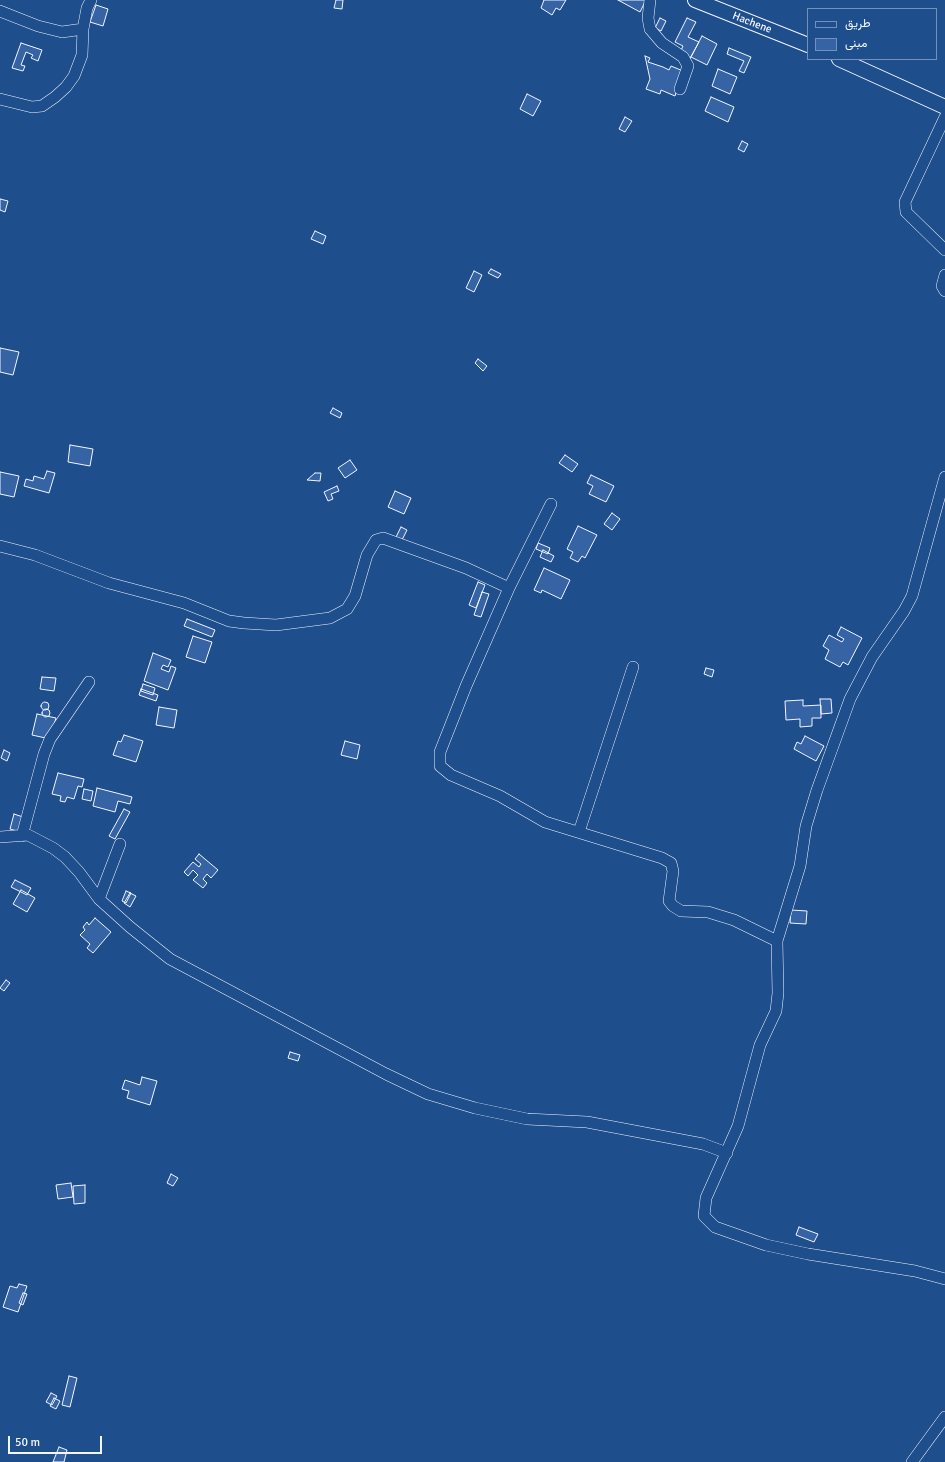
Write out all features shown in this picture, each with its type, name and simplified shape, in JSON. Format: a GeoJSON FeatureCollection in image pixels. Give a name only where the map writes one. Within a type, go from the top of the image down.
{"type":"FeatureCollection","features":[{"type":"Feature","properties":{"kind":"street"},"geometry":{"type":"LineString","coordinates":[[0,99],[32,107],[42,106],[56,97],[74,76],[79,64],[82,55],[83,29],[87,8],[91,0]]}},
{"type":"Feature","properties":{"kind":"street"},"geometry":{"type":"LineString","coordinates":[[650,0],[648,18],[650,29],[662,43],[683,57],[688,66],[680,89]]}},
{"type":"Feature","properties":{"kind":"street","name":"Hachene"},"geometry":{"type":"LineString","coordinates":[[695,0],[807,45]]}},
{"type":"Feature","properties":{"kind":"street"},"geometry":{"type":"LineString","coordinates":[[0,11],[38,26],[62,32],[83,29]]}},
{"type":"Feature","properties":{"kind":"street"},"geometry":{"type":"LineString","coordinates":[[841,60],[945,107]]}},
{"type":"Feature","properties":{"kind":"street"},"geometry":{"type":"LineString","coordinates":[[945,116],[905,202],[906,212],[945,250]]}},
{"type":"Feature","properties":{"kind":"street"},"geometry":{"type":"LineString","coordinates":[[945,275],[942,286],[945,291]]}},
{"type":"Feature","properties":{"kind":"street"},"geometry":{"type":"LineString","coordinates":[[945,477],[912,596],[904,611],[872,657],[850,699],[806,826],[800,866],[777,941],[778,993],[776,1011],[760,1045],[738,1126],[706,1198],[704,1216],[715,1227],[766,1245],[808,1254],[915,1271],[945,1279]]}},
{"type":"Feature","properties":{"kind":"street"},"geometry":{"type":"LineString","coordinates":[[551,504],[509,588],[466,686],[440,752],[440,766],[451,775],[500,796],[545,822],[625,845],[671,863],[673,871],[669,900],[673,906],[682,911],[708,912],[734,920],[777,941]]}},
{"type":"Feature","properties":{"kind":"street"},"geometry":{"type":"LineString","coordinates":[[0,546],[35,555],[109,583],[184,603],[222,619],[244,623],[284,624],[330,618],[347,609],[355,596],[367,555],[376,540],[383,538],[466,568],[509,588]]}},
{"type":"Feature","properties":{"kind":"street"},"geometry":{"type":"LineString","coordinates":[[579,832],[632,667]]}},
{"type":"Feature","properties":{"kind":"street"},"geometry":{"type":"LineString","coordinates":[[22,836],[48,744],[89,682]]}},
{"type":"Feature","properties":{"kind":"street"},"geometry":{"type":"LineString","coordinates":[[0,837],[28,835],[38,839],[65,857],[79,872],[99,899],[130,927],[170,959],[386,1074],[428,1094],[475,1108],[528,1119],[587,1122],[703,1144],[727,1153]]}},
{"type":"Feature","properties":{"kind":"street"},"geometry":{"type":"LineString","coordinates":[[99,899],[120,844]]}},
{"type":"Feature","properties":{"kind":"street"},"geometry":{"type":"LineString","coordinates":[[912,1462],[945,1416]]}},
{"type":"Feature","properties":{"kind":"building"},"geometry":{"type":"Polygon","coordinates":[[[336,0],[343,0],[342,9],[334,8],[336,0]]]}},
{"type":"Feature","properties":{"kind":"building"},"geometry":{"type":"Polygon","coordinates":[[[544,0],[566,0],[560,10],[556,8],[552,15],[541,8],[544,0]]]}},
{"type":"Feature","properties":{"kind":"building"},"geometry":{"type":"Polygon","coordinates":[[[618,0],[646,0],[640,12],[618,0]]]}},
{"type":"Feature","properties":{"kind":"building"},"geometry":{"type":"Polygon","coordinates":[[[96,5],[108,9],[103,26],[90,22],[96,5]]]}},
{"type":"Feature","properties":{"kind":"building"},"geometry":{"type":"Polygon","coordinates":[[[660,18],[666,21],[661,31],[655,28],[660,18]]]}},
{"type":"Feature","properties":{"kind":"building"},"geometry":{"type":"Polygon","coordinates":[[[687,18],[696,22],[688,37],[699,42],[688,62],[678,57],[683,46],[675,42],[687,18]]]}},
{"type":"Feature","properties":{"kind":"building"},"geometry":{"type":"Polygon","coordinates":[[[702,36],[717,44],[707,65],[691,57],[702,36]]]}},
{"type":"Feature","properties":{"kind":"building"},"geometry":{"type":"Polygon","coordinates":[[[21,43],[42,50],[38,61],[31,58],[33,55],[26,52],[21,65],[25,66],[23,71],[12,68],[21,43]]]}},
{"type":"Feature","properties":{"kind":"building"},"geometry":{"type":"Polygon","coordinates":[[[729,48],[751,57],[744,73],[739,71],[744,61],[727,54],[729,48]]]}},
{"type":"Feature","properties":{"kind":"building"},"geometry":{"type":"Polygon","coordinates":[[[645,56],[650,58],[648,62],[669,70],[671,66],[688,73],[678,86],[675,96],[661,90],[660,94],[646,89],[650,79],[645,56]]]}},
{"type":"Feature","properties":{"kind":"building"},"geometry":{"type":"Polygon","coordinates":[[[718,69],[737,77],[730,94],[712,86],[718,69]]]}},
{"type":"Feature","properties":{"kind":"building"},"geometry":{"type":"Polygon","coordinates":[[[527,94],[541,101],[533,116],[520,109],[527,94]]]}},
{"type":"Feature","properties":{"kind":"building"},"geometry":{"type":"Polygon","coordinates":[[[711,97],[734,107],[728,122],[705,111],[711,97]]]}},
{"type":"Feature","properties":{"kind":"building"},"geometry":{"type":"Polygon","coordinates":[[[625,117],[632,121],[625,132],[619,129],[625,117]]]}},
{"type":"Feature","properties":{"kind":"building"},"geometry":{"type":"Polygon","coordinates":[[[742,141],[748,144],[744,152],[738,149],[742,141]]]}},
{"type":"Feature","properties":{"kind":"building"},"geometry":{"type":"Polygon","coordinates":[[[0,199],[8,201],[5,212],[0,210],[0,199]]]}},
{"type":"Feature","properties":{"kind":"building"},"geometry":{"type":"Polygon","coordinates":[[[315,231],[326,236],[323,244],[311,239],[315,231]]]}},
{"type":"Feature","properties":{"kind":"building"},"geometry":{"type":"Polygon","coordinates":[[[491,269],[501,274],[498,278],[488,273],[491,269]]]}},
{"type":"Feature","properties":{"kind":"building"},"geometry":{"type":"Polygon","coordinates":[[[474,271],[482,275],[474,292],[466,288],[474,271]]]}},
{"type":"Feature","properties":{"kind":"building"},"geometry":{"type":"Polygon","coordinates":[[[0,348],[19,352],[13,375],[0,372],[0,348]]]}},
{"type":"Feature","properties":{"kind":"building"},"geometry":{"type":"Polygon","coordinates":[[[478,359],[487,366],[483,371],[475,363],[478,359]]]}},
{"type":"Feature","properties":{"kind":"building"},"geometry":{"type":"Polygon","coordinates":[[[333,408],[342,413],[340,418],[330,413],[333,408]]]}},
{"type":"Feature","properties":{"kind":"building"},"geometry":{"type":"Polygon","coordinates":[[[70,445],[93,449],[90,466],[68,462],[70,445]]]}},
{"type":"Feature","properties":{"kind":"building"},"geometry":{"type":"Polygon","coordinates":[[[565,455],[578,464],[572,472],[559,463],[565,455]]]}},
{"type":"Feature","properties":{"kind":"building"},"geometry":{"type":"Polygon","coordinates":[[[350,460],[357,470],[345,478],[338,468],[350,460]]]}},
{"type":"Feature","properties":{"kind":"building"},"geometry":{"type":"Polygon","coordinates":[[[47,471],[55,473],[49,493],[24,486],[26,479],[33,481],[34,476],[44,479],[47,471]]]}},
{"type":"Feature","properties":{"kind":"building"},"geometry":{"type":"Polygon","coordinates":[[[0,472],[19,476],[14,497],[0,494],[0,472]]]}},
{"type":"Feature","properties":{"kind":"building"},"geometry":{"type":"Polygon","coordinates":[[[315,473],[321,473],[320,481],[307,480],[315,473]]]}},
{"type":"Feature","properties":{"kind":"building"},"geometry":{"type":"Polygon","coordinates":[[[591,475],[614,486],[606,502],[589,494],[593,486],[587,483],[591,475]]]}},
{"type":"Feature","properties":{"kind":"building"},"geometry":{"type":"Polygon","coordinates":[[[337,486],[339,491],[331,494],[333,499],[328,501],[324,492],[337,486]]]}},
{"type":"Feature","properties":{"kind":"building"},"geometry":{"type":"Polygon","coordinates":[[[395,491],[411,498],[404,514],[388,507],[395,491]]]}},
{"type":"Feature","properties":{"kind":"building"},"geometry":{"type":"Polygon","coordinates":[[[612,513],[620,519],[612,530],[604,524],[612,513]]]}},
{"type":"Feature","properties":{"kind":"building"},"geometry":{"type":"Polygon","coordinates":[[[578,526],[597,535],[585,558],[582,556],[578,562],[570,558],[573,552],[567,549],[578,526]]]}},
{"type":"Feature","properties":{"kind":"building"},"geometry":{"type":"Polygon","coordinates":[[[401,527],[407,530],[402,540],[396,537],[401,527]]]}},
{"type":"Feature","properties":{"kind":"building"},"geometry":{"type":"Polygon","coordinates":[[[538,543],[550,548],[548,554],[536,549],[538,543]]]}},
{"type":"Feature","properties":{"kind":"building"},"geometry":{"type":"Polygon","coordinates":[[[543,550],[554,556],[551,562],[540,557],[543,550]]]}},
{"type":"Feature","properties":{"kind":"building"},"geometry":{"type":"Polygon","coordinates":[[[544,568],[570,580],[561,599],[542,590],[541,593],[534,590],[544,568]]]}},
{"type":"Feature","properties":{"kind":"building"},"geometry":{"type":"Polygon","coordinates":[[[478,582],[485,585],[476,608],[469,605],[478,582]]]}},
{"type":"Feature","properties":{"kind":"building"},"geometry":{"type":"Polygon","coordinates":[[[482,592],[489,594],[481,617],[474,615],[482,592]]]}},
{"type":"Feature","properties":{"kind":"building"},"geometry":{"type":"Polygon","coordinates":[[[187,619],[215,630],[212,637],[184,626],[187,619]]]}},
{"type":"Feature","properties":{"kind":"building"},"geometry":{"type":"Polygon","coordinates":[[[841,627],[862,638],[848,665],[843,662],[840,667],[825,659],[829,650],[823,646],[829,635],[842,642],[844,639],[837,635],[841,627]]]}},
{"type":"Feature","properties":{"kind":"building"},"geometry":{"type":"Polygon","coordinates":[[[193,636],[212,642],[205,663],[186,657],[193,636]]]}},
{"type":"Feature","properties":{"kind":"building"},"geometry":{"type":"Polygon","coordinates":[[[153,653],[171,660],[168,667],[163,665],[161,669],[169,672],[171,666],[176,668],[168,690],[144,681],[153,653]]]}},
{"type":"Feature","properties":{"kind":"building"},"geometry":{"type":"Polygon","coordinates":[[[706,668],[714,670],[712,677],[704,674],[706,668]]]}},
{"type":"Feature","properties":{"kind":"building"},"geometry":{"type":"Polygon","coordinates":[[[42,677],[56,678],[54,691],[40,689],[42,677]]]}},
{"type":"Feature","properties":{"kind":"building"},"geometry":{"type":"Polygon","coordinates":[[[143,684],[155,688],[153,695],[141,691],[143,684]]]}},
{"type":"Feature","properties":{"kind":"building"},"geometry":{"type":"Polygon","coordinates":[[[141,689],[158,695],[156,701],[139,695],[141,689]]]}},
{"type":"Feature","properties":{"kind":"building"},"geometry":{"type":"Polygon","coordinates":[[[820,699],[831,699],[832,713],[821,714],[820,699]]]}},
{"type":"Feature","properties":{"kind":"building"},"geometry":{"type":"Polygon","coordinates":[[[803,700],[803,706],[821,705],[821,718],[812,718],[812,726],[800,727],[800,719],[786,720],[785,701],[803,700]]]}},
{"type":"Feature","properties":{"kind":"building"},"geometry":{"type":"Polygon","coordinates":[[[43,702],[47,702],[49,706],[47,710],[43,710],[41,708],[41,704],[43,702]]]}},
{"type":"Feature","properties":{"kind":"building"},"geometry":{"type":"Polygon","coordinates":[[[159,707],[177,710],[174,728],[156,725],[159,707]]]}},
{"type":"Feature","properties":{"kind":"building"},"geometry":{"type":"Polygon","coordinates":[[[46,709],[49,710],[49,716],[46,717],[43,716],[42,713],[43,710],[46,709]]]}},
{"type":"Feature","properties":{"kind":"building"},"geometry":{"type":"Polygon","coordinates":[[[37,714],[56,718],[50,739],[32,735],[37,714]]]}},
{"type":"Feature","properties":{"kind":"building"},"geometry":{"type":"Polygon","coordinates":[[[124,735],[143,741],[136,762],[113,755],[118,741],[121,742],[124,735]]]}},
{"type":"Feature","properties":{"kind":"building"},"geometry":{"type":"Polygon","coordinates":[[[805,736],[824,746],[816,761],[794,749],[797,742],[801,744],[805,736]]]}},
{"type":"Feature","properties":{"kind":"building"},"geometry":{"type":"Polygon","coordinates":[[[345,741],[360,745],[357,759],[341,755],[345,741]]]}},
{"type":"Feature","properties":{"kind":"building"},"geometry":{"type":"Polygon","coordinates":[[[4,750],[10,753],[7,761],[1,758],[4,750]]]}},
{"type":"Feature","properties":{"kind":"building"},"geometry":{"type":"Polygon","coordinates":[[[58,773],[84,779],[82,787],[78,786],[74,799],[67,797],[65,802],[60,801],[61,796],[52,794],[58,773]]]}},
{"type":"Feature","properties":{"kind":"building"},"geometry":{"type":"Polygon","coordinates":[[[97,788],[132,797],[130,804],[118,801],[115,812],[93,806],[97,788]]]}},
{"type":"Feature","properties":{"kind":"building"},"geometry":{"type":"Polygon","coordinates":[[[84,789],[93,791],[91,801],[82,799],[84,789]]]}},
{"type":"Feature","properties":{"kind":"building"},"geometry":{"type":"Polygon","coordinates":[[[124,809],[130,812],[115,839],[109,836],[124,809]]]}},
{"type":"Feature","properties":{"kind":"building"},"geometry":{"type":"Polygon","coordinates":[[[14,814],[29,819],[24,833],[10,829],[14,814]]]}},
{"type":"Feature","properties":{"kind":"building"},"geometry":{"type":"Polygon","coordinates":[[[199,854],[218,870],[211,878],[207,874],[203,879],[207,883],[203,888],[193,880],[198,875],[193,870],[188,876],[184,872],[193,862],[199,867],[201,864],[195,859],[199,854]]]}},
{"type":"Feature","properties":{"kind":"building"},"geometry":{"type":"Polygon","coordinates":[[[15,880],[31,888],[27,895],[11,887],[15,880]]]}},
{"type":"Feature","properties":{"kind":"building"},"geometry":{"type":"Polygon","coordinates":[[[21,890],[35,898],[27,912],[13,904],[21,890]]]}},
{"type":"Feature","properties":{"kind":"building"},"geometry":{"type":"Polygon","coordinates":[[[126,891],[131,893],[126,903],[122,901],[126,891]]]}},
{"type":"Feature","properties":{"kind":"building"},"geometry":{"type":"Polygon","coordinates":[[[130,893],[136,896],[130,907],[124,903],[130,893]]]}},
{"type":"Feature","properties":{"kind":"building"},"geometry":{"type":"Polygon","coordinates":[[[791,910],[807,911],[806,924],[790,923],[791,910]]]}},
{"type":"Feature","properties":{"kind":"building"},"geometry":{"type":"Polygon","coordinates":[[[95,918],[111,932],[93,953],[87,948],[90,944],[80,935],[85,930],[83,927],[87,922],[89,925],[95,918]]]}},
{"type":"Feature","properties":{"kind":"building"},"geometry":{"type":"Polygon","coordinates":[[[6,980],[10,983],[4,991],[0,988],[6,980]]]}},
{"type":"Feature","properties":{"kind":"building"},"geometry":{"type":"Polygon","coordinates":[[[290,1052],[300,1055],[298,1061],[288,1058],[290,1052]]]}},
{"type":"Feature","properties":{"kind":"building"},"geometry":{"type":"Polygon","coordinates":[[[142,1077],[157,1081],[150,1105],[127,1098],[129,1091],[122,1089],[125,1080],[140,1085],[142,1077]]]}},
{"type":"Feature","properties":{"kind":"building"},"geometry":{"type":"Polygon","coordinates":[[[171,1174],[178,1178],[173,1186],[167,1183],[171,1174]]]}},
{"type":"Feature","properties":{"kind":"building"},"geometry":{"type":"Polygon","coordinates":[[[71,1183],[73,1197],[58,1199],[56,1185],[71,1183]]]}},
{"type":"Feature","properties":{"kind":"building"},"geometry":{"type":"Polygon","coordinates":[[[85,1185],[85,1203],[74,1204],[73,1186],[85,1185]]]}},
{"type":"Feature","properties":{"kind":"building"},"geometry":{"type":"Polygon","coordinates":[[[799,1227],[818,1234],[814,1242],[796,1235],[799,1227]]]}},
{"type":"Feature","properties":{"kind":"building"},"geometry":{"type":"Polygon","coordinates":[[[19,1284],[27,1286],[18,1312],[3,1307],[10,1286],[17,1288],[19,1284]]]}},
{"type":"Feature","properties":{"kind":"building"},"geometry":{"type":"Polygon","coordinates":[[[23,1293],[27,1294],[23,1305],[19,1303],[23,1293]]]}},
{"type":"Feature","properties":{"kind":"building"},"geometry":{"type":"Polygon","coordinates":[[[69,1376],[77,1378],[70,1407],[62,1405],[69,1376]]]}},
{"type":"Feature","properties":{"kind":"building"},"geometry":{"type":"Polygon","coordinates":[[[51,1393],[57,1396],[52,1405],[46,1402],[51,1393]]]}},
{"type":"Feature","properties":{"kind":"building"},"geometry":{"type":"Polygon","coordinates":[[[54,1398],[60,1401],[56,1409],[50,1406],[54,1398]]]}},
{"type":"Feature","properties":{"kind":"building"},"geometry":{"type":"Polygon","coordinates":[[[59,1447],[67,1450],[64,1462],[53,1462],[59,1447]]]}}]}
